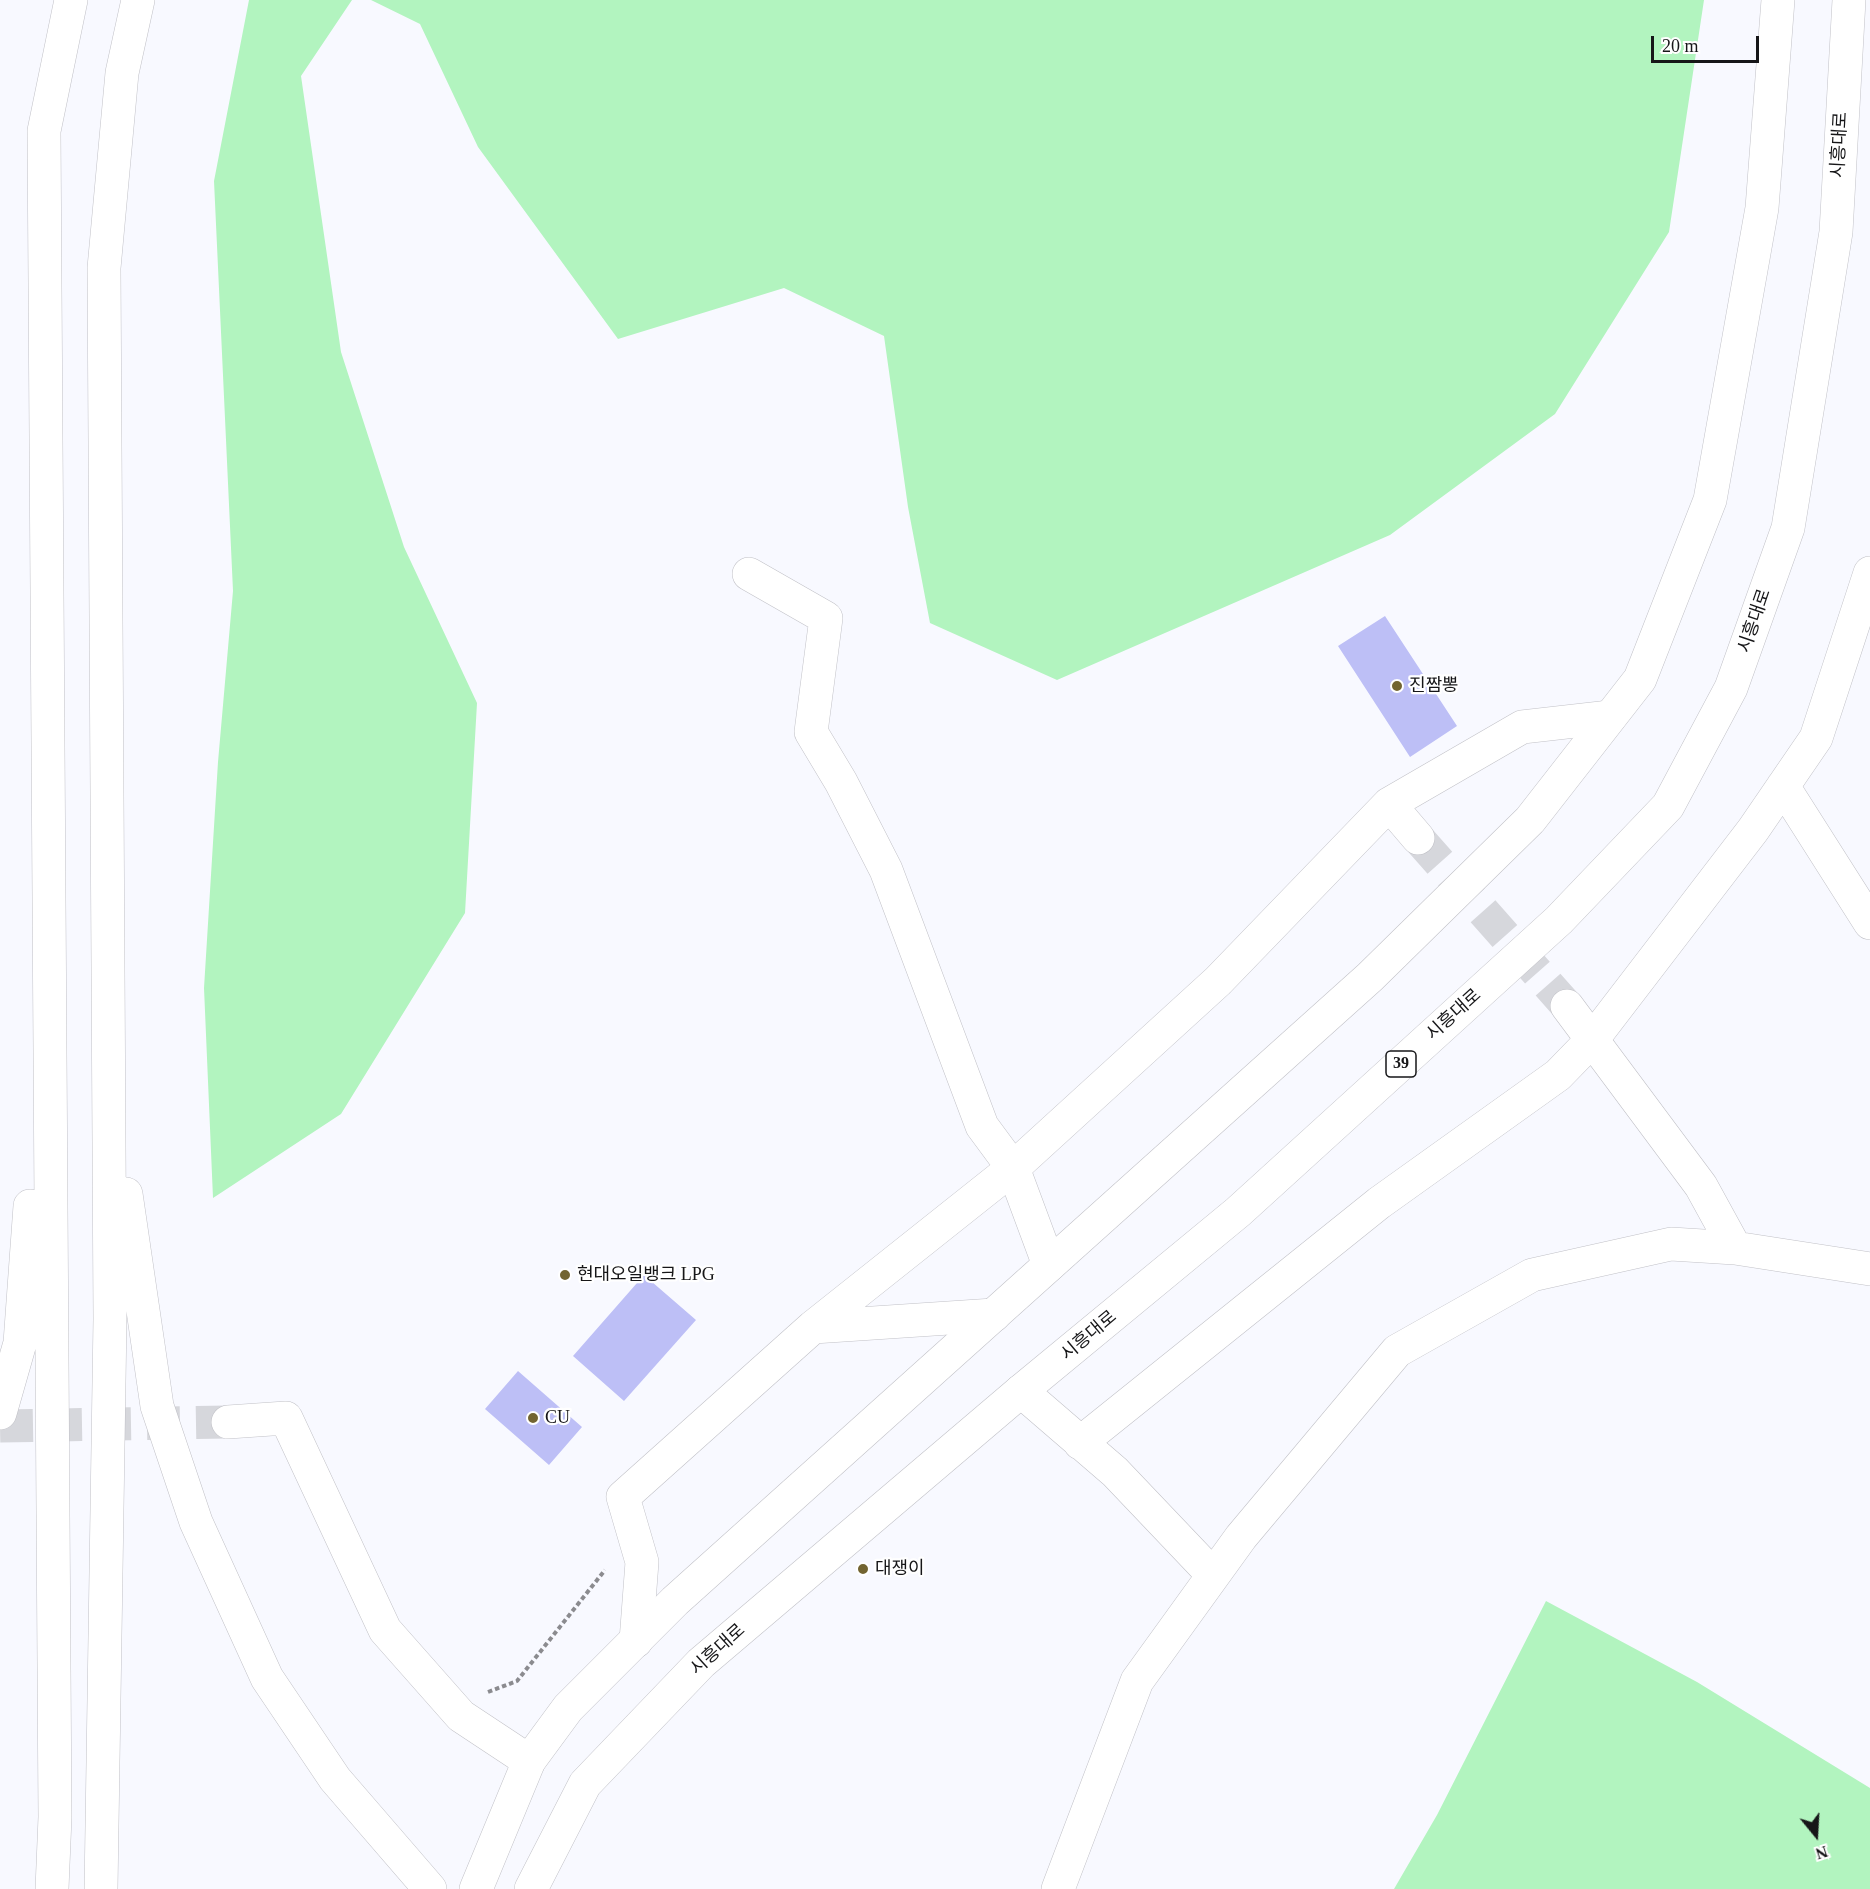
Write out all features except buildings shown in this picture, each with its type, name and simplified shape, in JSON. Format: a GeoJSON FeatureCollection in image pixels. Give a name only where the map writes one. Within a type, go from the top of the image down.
{"type":"FeatureCollection","features":[{"type":"Feature","properties":{"kind":"main road"},"geometry":{"type":"LineString","coordinates":[[52,1889],[55,1817],[47,977],[44,131],[71,0]]}},
{"type":"Feature","properties":{"kind":"main road"},"geometry":{"type":"LineString","coordinates":[[101,1889],[110,1319],[104,268],[122,73],[138,0]]}},
{"type":"Feature","properties":{"kind":"main road"},"geometry":{"type":"LineString","coordinates":[[476,1889],[529,1761],[568,1708],[675,1601],[1412,936],[1530,820],[1640,679],[1710,500],[1762,208],[1778,0]]}},
{"type":"Feature","properties":{"kind":"main road","name":"시흥대로"},"geometry":{"type":"LineString","coordinates":[[531,1889],[585,1784],[701,1663],[1238,1212],[1559,920],[1668,806],[1731,688],[1788,528],[1836,232],[1849,0]]}},
{"type":"Feature","properties":{"kind":"main road"},"geometry":{"type":"LineString","coordinates":[[1080,1443],[1379,1203],[1558,1075],[1593,1041],[1783,786],[1816,738],[1870,573]]}},
{"type":"Feature","properties":{"kind":"main road"},"geometry":{"type":"LineString","coordinates":[[749,574],[826,618],[811,732],[841,782],[886,870],[982,1126],[1013,1168],[1049,1265]]}},
{"type":"Feature","properties":{"kind":"main road"},"geometry":{"type":"LineString","coordinates":[[636,1641],[642,1562],[623,1497],[813,1327],[1013,1168],[1218,981],[1389,804],[1522,727],[1610,717]]}},
{"type":"Feature","properties":{"kind":"main road"},"geometry":{"type":"LineString","coordinates":[[1783,786],[1870,923]]}},
{"type":"Feature","properties":{"kind":"main road"},"geometry":{"type":"LineString","coordinates":[[1389,804],[1418,838]]}},
{"type":"Feature","properties":{"kind":"main road"},"geometry":{"type":"LineString","coordinates":[[0,1413],[20,1342],[47,977]]}},
{"type":"Feature","properties":{"kind":"main road"},"geometry":{"type":"LineString","coordinates":[[1567,1006],[1701,1186],[1735,1248]]}},
{"type":"Feature","properties":{"kind":"main road"},"geometry":{"type":"LineString","coordinates":[[108,1071],[157,1406],[196,1522],[267,1678],[335,1779],[429,1889]]}},
{"type":"Feature","properties":{"kind":"main road"},"geometry":{"type":"LineString","coordinates":[[1058,1889],[1137,1681],[1241,1536],[1397,1351],[1532,1275],[1671,1244],[1735,1248],[1870,1269]]}},
{"type":"Feature","properties":{"kind":"main road"},"geometry":{"type":"LineString","coordinates":[[813,1327],[994,1315]]}},
{"type":"Feature","properties":{"kind":"main road"},"geometry":{"type":"LineString","coordinates":[[1021,1392],[1115,1472],[1213,1575]]}},
{"type":"Feature","properties":{"kind":"main road"},"geometry":{"type":"LineString","coordinates":[[228,1422],[286,1418],[385,1630],[461,1716],[529,1761]]}},
{"type":"Feature","properties":{"kind":"path"},"geometry":{"type":"LineString","coordinates":[[453,1707],[517,1681],[634,1534]]}},
{"type":"Feature","properties":{"kind":"green space"},"geometry":{"type":"Polygon","coordinates":[[[249,0],[352,0],[301,76],[341,352],[404,547],[477,703],[465,913],[341,1114],[213,1198],[204,988],[218,762],[233,591],[214,181],[249,0]]]}},
{"type":"Feature","properties":{"kind":"green space"},"geometry":{"type":"Polygon","coordinates":[[[371,0],[1704,0],[1669,232],[1555,414],[1390,535],[1057,680],[930,623],[908,507],[884,336],[784,288],[618,339],[478,147],[420,24],[371,0]]]}},
{"type":"Feature","properties":{"kind":"green space"},"geometry":{"type":"Polygon","coordinates":[[[1546,1601],[1697,1682],[1870,1788],[1870,1889],[1394,1889],[1437,1815],[1546,1601]]]}},
{"type":"Feature","properties":{"kind":"tunnel"},"geometry":{"type":"LineString","coordinates":[[1418,838],[1567,1006]]}},
{"type":"Feature","properties":{"kind":"tunnel"},"geometry":{"type":"LineString","coordinates":[[0,1426],[228,1422]]}},
{"type":"Feature","properties":{"kind":"place","name":"진짬뽕"},"geometry":{"type":"Point","coordinates":[1397,686]}},
{"type":"Feature","properties":{"kind":"place","name":"현대오일뱅크 LPG"},"geometry":{"type":"Point","coordinates":[565,1275]}},
{"type":"Feature","properties":{"kind":"place","name":"CU"},"geometry":{"type":"Point","coordinates":[533,1418]}},
{"type":"Feature","properties":{"kind":"place","name":"대쟁이"},"geometry":{"type":"Point","coordinates":[863,1569]}}]}
